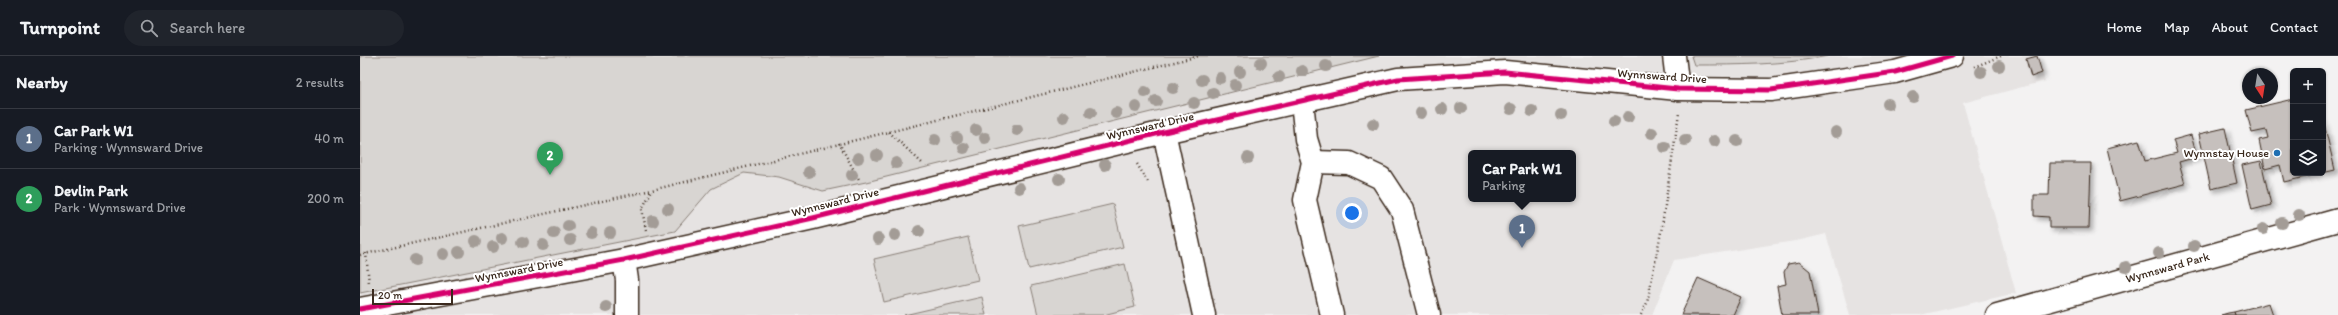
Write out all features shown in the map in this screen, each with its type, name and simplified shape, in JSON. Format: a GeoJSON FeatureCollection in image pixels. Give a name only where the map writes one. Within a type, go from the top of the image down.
{"type":"FeatureCollection","features":[{"type":"Feature","properties":{"kind":"street"},"geometry":{"type":"LineString","coordinates":[[1674,56],[1678,89]]}},
{"type":"Feature","properties":{"kind":"street","name":"Wynnsward Drive"},"geometry":{"type":"LineString","coordinates":[[365,300],[624,260],[934,189],[1164,132],[1398,79],[1505,72],[1678,89],[1771,90],[1895,72],[1952,56]]}},
{"type":"Feature","properties":{"kind":"street"},"geometry":{"type":"LineString","coordinates":[[1302,101],[1306,139],[1313,162],[1305,200],[1332,315]]}},
{"type":"Feature","properties":{"kind":"street"},"geometry":{"type":"LineString","coordinates":[[1164,132],[1204,315]]}},
{"type":"Feature","properties":{"kind":"street"},"geometry":{"type":"LineString","coordinates":[[1313,162],[1349,163],[1381,178],[1402,210],[1429,315]]}},
{"type":"Feature","properties":{"kind":"street","name":"Wynnsward Park"},"geometry":{"type":"LineString","coordinates":[[1997,315],[2338,220]]}},
{"type":"Feature","properties":{"kind":"street"},"geometry":{"type":"LineString","coordinates":[[624,260],[627,280],[627,315]]}},
{"type":"Feature","properties":{"kind":"path"},"geometry":{"type":"LineString","coordinates":[[360,255],[652,190],[1199,56]]}},
{"type":"Feature","properties":{"kind":"path"},"geometry":{"type":"LineString","coordinates":[[1671,110],[1687,111]]}},
{"type":"Feature","properties":{"kind":"path"},"geometry":{"type":"LineString","coordinates":[[1641,315],[1647,303],[1661,232],[1679,111]]}},
{"type":"Feature","properties":{"kind":"path"},"geometry":{"type":"LineString","coordinates":[[889,131],[924,166],[934,189]]}},
{"type":"Feature","properties":{"kind":"path"},"geometry":{"type":"LineString","coordinates":[[839,143],[862,185]]}},
{"type":"Feature","properties":{"kind":"path"},"geometry":{"type":"LineString","coordinates":[[647,235],[642,209],[652,190]]}},
{"type":"Feature","properties":{"kind":"path"},"geometry":{"type":"LineString","coordinates":[[365,300],[366,253]]}},
{"type":"Feature","properties":{"kind":"shaded area"},"geometry":{"type":"Polygon","coordinates":[[[360,56],[2037,56],[2045,81],[1963,103],[2016,293],[1920,315],[1850,315],[1826,234],[1801,240],[1674,260],[1652,315],[360,315],[360,56]]]}},
{"type":"Feature","properties":{"kind":"shaded area"},"geometry":{"type":"Polygon","coordinates":[[[360,56],[1379,56],[866,182],[823,191],[779,177],[744,173],[711,189],[675,231],[360,293],[360,56]]]}},
{"type":"Feature","properties":{"kind":"shaded area"},"geometry":{"type":"Polygon","coordinates":[[[1691,56],[1828,56],[1778,63],[1694,65],[1691,56]]]}},
{"type":"Feature","properties":{"kind":"shaded area"},"geometry":{"type":"Polygon","coordinates":[[[1113,204],[1123,247],[1029,269],[1019,226],[1113,204]]]}},
{"type":"Feature","properties":{"kind":"shaded area"},"geometry":{"type":"Polygon","coordinates":[[[968,237],[978,280],[884,302],[874,259],[968,237]]]}},
{"type":"Feature","properties":{"kind":"shaded area"},"geometry":{"type":"Polygon","coordinates":[[[1125,264],[1135,307],[1103,315],[1038,315],[1031,286],[1125,264]]]}},
{"type":"Feature","properties":{"kind":"shaded area"},"geometry":{"type":"Polygon","coordinates":[[[982,297],[986,315],[904,315],[982,297]]]}},
{"type":"Feature","properties":{"kind":"building"},"geometry":{"type":"Polygon","coordinates":[[[2037,56],[2042,73],[2031,77],[2026,59],[2037,56]]]}},
{"type":"Feature","properties":{"kind":"building","name":"Wynnstay House"},"geometry":{"type":"Polygon","coordinates":[[[2290,100],[2290,176],[2309,176],[2284,182],[2280,165],[2265,169],[2259,140],[2268,138],[2266,130],[2252,133],[2246,110],[2278,104],[2278,103],[2290,100]]]}},
{"type":"Feature","properties":{"kind":"building"},"geometry":{"type":"Polygon","coordinates":[[[2225,128],[2237,183],[2211,189],[2199,134],[2225,128]]]}},
{"type":"Feature","properties":{"kind":"building"},"geometry":{"type":"Polygon","coordinates":[[[2326,132],[2335,170],[2326,172],[2326,132]]]}},
{"type":"Feature","properties":{"kind":"building"},"geometry":{"type":"Polygon","coordinates":[[[2191,135],[2197,157],[2179,162],[2185,184],[2120,201],[2107,148],[2139,140],[2145,161],[2177,153],[2173,140],[2191,135]]]}},
{"type":"Feature","properties":{"kind":"building"},"geometry":{"type":"Polygon","coordinates":[[[2261,161],[2271,205],[2252,210],[2242,165],[2261,161]]]}},
{"type":"Feature","properties":{"kind":"building"},"geometry":{"type":"Polygon","coordinates":[[[2050,163],[2091,163],[2089,228],[2049,228],[2049,217],[2034,216],[2034,195],[2049,195],[2050,163]]]}},
{"type":"Feature","properties":{"kind":"building"},"geometry":{"type":"Polygon","coordinates":[[[1799,262],[1810,271],[1818,315],[1782,315],[1777,286],[1786,284],[1784,272],[1788,264],[1799,262]]]}},
{"type":"Feature","properties":{"kind":"building"},"geometry":{"type":"Polygon","coordinates":[[[1698,278],[1741,297],[1733,315],[1681,315],[1698,278]]]}},
{"type":"Feature","properties":{"kind":"building"},"geometry":{"type":"Polygon","coordinates":[[[2269,303],[2273,315],[2235,315],[2234,312],[2269,303]]]}},
{"type":"Feature","properties":{"kind":"building"},"geometry":{"type":"Polygon","coordinates":[[[2234,312],[2235,315],[2221,315],[2228,313],[2234,312]]]}},
{"type":"Feature","properties":{"kind":"cycle path"},"geometry":{"type":"LineString","coordinates":[[360,309],[624,260],[813,218],[1164,132],[1398,79],[1505,72],[1678,89],[1771,90],[1895,72],[1952,56]]}},
{"type":"Feature","properties":{"kind":"place","name":"Wynnstay House"},"geometry":{"type":"Point","coordinates":[2277,153]}},
{"type":"Feature","properties":{"kind":"place","name":"Devlin Park"},"geometry":{"type":"Point","coordinates":[550,175]}},
{"type":"Feature","properties":{"kind":"place","name":"Car Park W1"},"geometry":{"type":"Point","coordinates":[1522,248]}}]}
